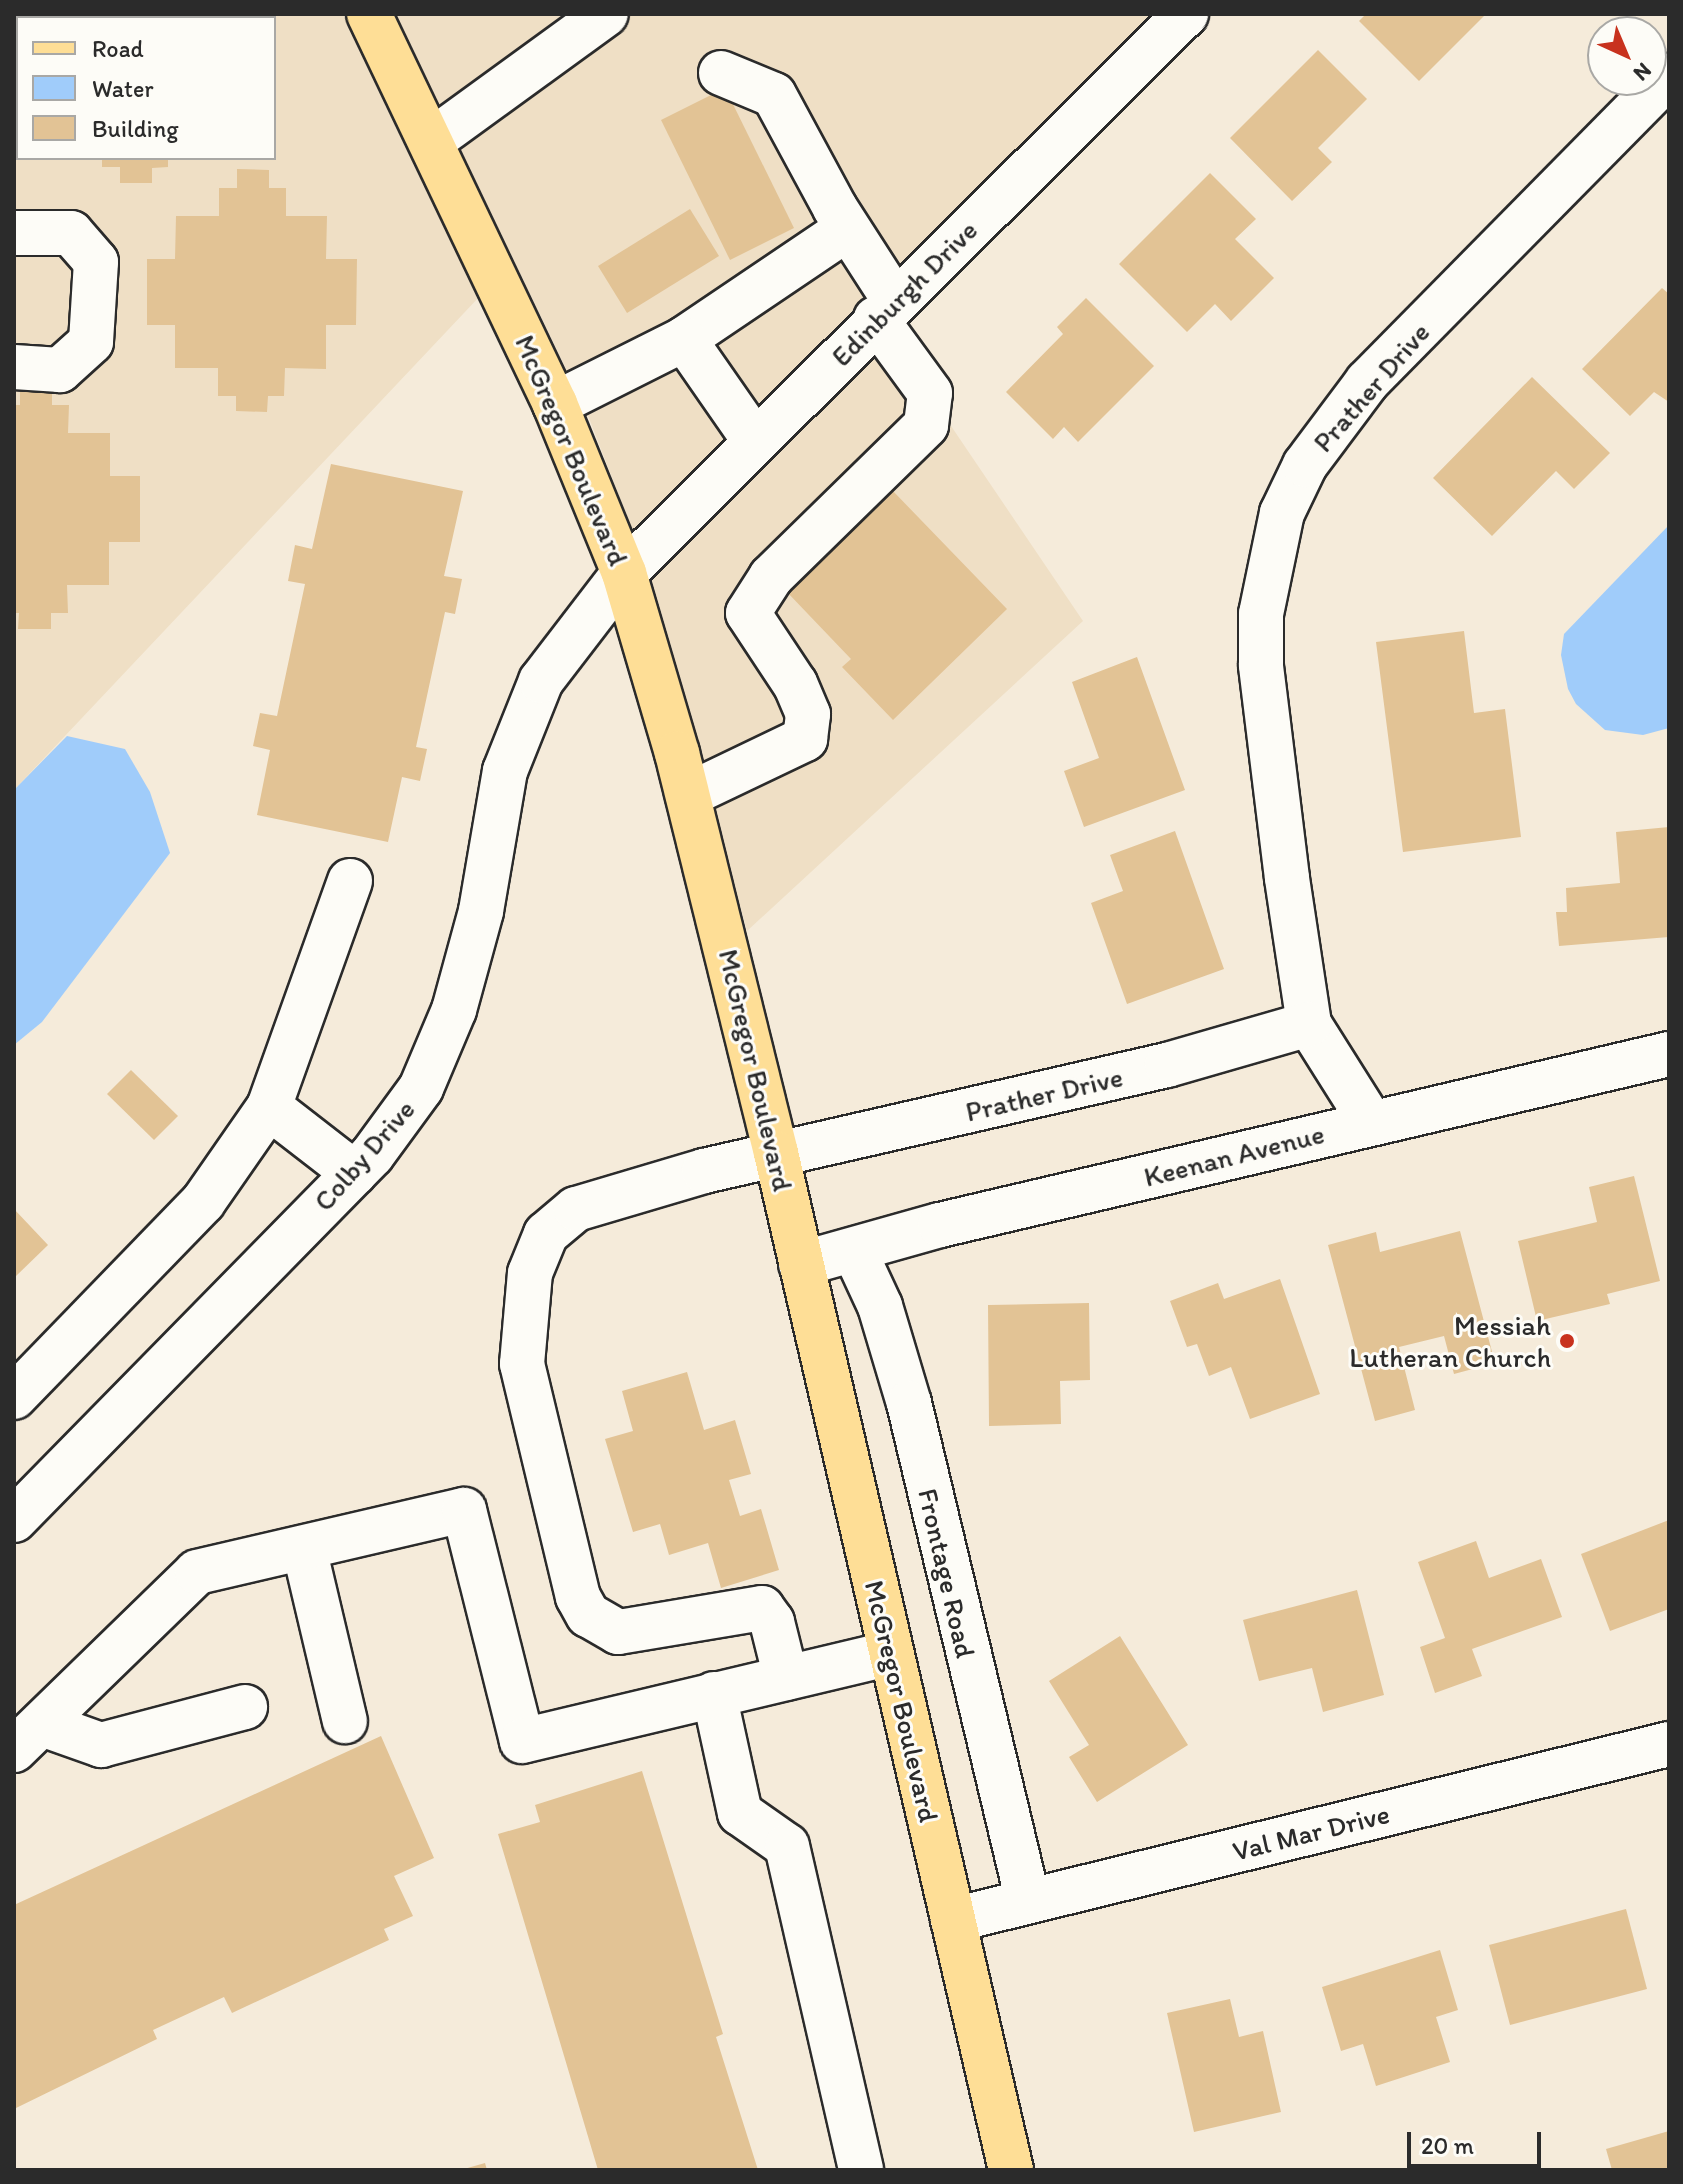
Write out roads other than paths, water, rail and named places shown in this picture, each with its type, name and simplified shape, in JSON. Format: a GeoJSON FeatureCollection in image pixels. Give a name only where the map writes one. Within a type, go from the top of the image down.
{"type":"FeatureCollection","features":[{"type":"Feature","properties":{"kind":"main road","name":"McGregor Boulevard"},"geometry":{"type":"LineString","coordinates":[[369,14],[555,404],[624,573],[688,795],[776,1153],[1011,2170]]}},
{"type":"Feature","properties":{"kind":"street"},"geometry":{"type":"LineString","coordinates":[[431,141],[606,14]]}},
{"type":"Feature","properties":{"kind":"street","name":"Edinburgh Drive"},"geometry":{"type":"LineString","coordinates":[[624,573],[1186,14]]}},
{"type":"Feature","properties":{"kind":"street"},"geometry":{"type":"LineString","coordinates":[[688,795],[805,739],[808,714],[795,684],[748,613],[771,577],[926,425],[930,393],[847,229],[774,95],[758,84],[721,73]]}},
{"type":"Feature","properties":{"kind":"street","name":"Prather Drive"},"geometry":{"type":"LineString","coordinates":[[1370,1121],[1309,1024],[1261,665],[1261,614],[1282,513],[1305,465],[1367,382],[1669,76]]}},
{"type":"Feature","properties":{"kind":"street"},"geometry":{"type":"LineString","coordinates":[[555,404],[684,339],[847,229]]}},
{"type":"Feature","properties":{"kind":"street"},"geometry":{"type":"LineString","coordinates":[[14,233],[71,233],[96,262],[91,342],[60,370],[14,367]]}},
{"type":"Feature","properties":{"kind":"street"},"geometry":{"type":"LineString","coordinates":[[684,339],[755,441]]}},
{"type":"Feature","properties":{"kind":"street","name":"Colby Drive"},"geometry":{"type":"LineString","coordinates":[[14,1520],[354,1173],[421,1088],[454,1010],[498,834],[505,771],[541,681],[624,573]]}},
{"type":"Feature","properties":{"kind":"street"},"geometry":{"type":"LineString","coordinates":[[14,1397],[203,1202],[269,1107],[350,881]]}},
{"type":"Feature","properties":{"kind":"street","name":"Prather Drive"},"geometry":{"type":"LineString","coordinates":[[786,1678],[772,1622],[762,1608],[618,1632],[588,1615],[578,1597],[522,1364],[530,1273],[546,1234],[576,1209],[776,1153],[869,1136],[1167,1065],[1309,1024]]}},
{"type":"Feature","properties":{"kind":"street","name":"Keenan Avenue"},"geometry":{"type":"LineString","coordinates":[[801,1264],[1370,1121],[1669,1054]]}},
{"type":"Feature","properties":{"kind":"street"},"geometry":{"type":"LineString","coordinates":[[269,1107],[354,1173]]}},
{"type":"Feature","properties":{"kind":"street","name":"Frontage Road"},"geometry":{"type":"LineString","coordinates":[[854,1250],[880,1306],[909,1403],[1028,1901]]}},
{"type":"Feature","properties":{"kind":"street"},"geometry":{"type":"LineString","coordinates":[[28,1737],[197,1572],[464,1510],[522,1741],[891,1653]]}},
{"type":"Feature","properties":{"kind":"street"},"geometry":{"type":"LineString","coordinates":[[304,1548],[345,1721]]}},
{"type":"Feature","properties":{"kind":"street"},"geometry":{"type":"LineString","coordinates":[[714,1694],[740,1813],[787,1846],[861,2170]]}},
{"type":"Feature","properties":{"kind":"street"},"geometry":{"type":"LineString","coordinates":[[28,1737],[101,1745],[245,1707]]}},
{"type":"Feature","properties":{"kind":"street","name":"Val Mar Drive"},"geometry":{"type":"LineString","coordinates":[[953,1920],[1669,1744]]}},
{"type":"Feature","properties":{"kind":"water"},"geometry":{"type":"Polygon","coordinates":[[[1669,525],[1669,728],[1643,735],[1605,730],[1576,704],[1568,689],[1561,655],[1564,634],[1669,525]]]}},
{"type":"Feature","properties":{"kind":"water"},"geometry":{"type":"Polygon","coordinates":[[[67,736],[125,749],[150,792],[170,853],[42,1022],[14,1045],[14,790],[67,736]]]}},
{"type":"Feature","properties":{"kind":"place","name":"Messiah Lutheran Church"},"geometry":{"type":"Point","coordinates":[1567,1341]}}]}
